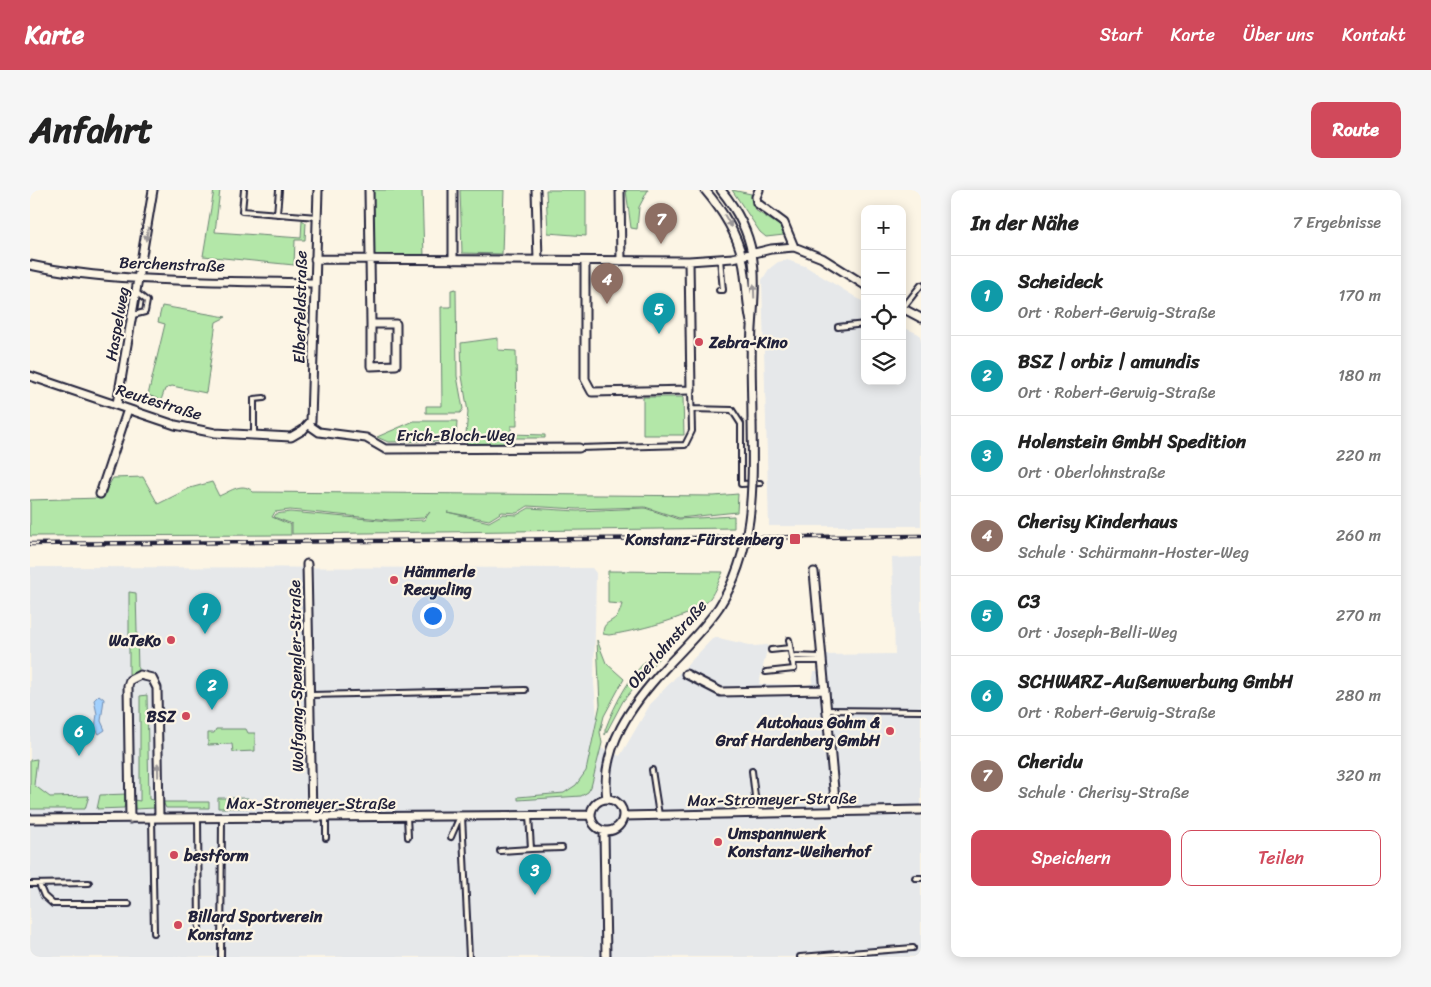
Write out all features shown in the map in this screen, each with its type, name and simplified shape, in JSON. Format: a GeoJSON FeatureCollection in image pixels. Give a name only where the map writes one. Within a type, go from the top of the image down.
{"type":"FeatureCollection","features":[{"type":"Feature","properties":{"kind":"street","name":"Haspelweg"},"geometry":{"type":"LineString","coordinates":[[117,404],[140,277],[153,190]]}},
{"type":"Feature","properties":{"kind":"street","name":"Elberfeldstraße"},"geometry":{"type":"LineString","coordinates":[[309,425],[318,190]]}},
{"type":"Feature","properties":{"kind":"street"},"geometry":{"type":"LineString","coordinates":[[370,190],[371,366],[396,365],[396,324],[371,324]]}},
{"type":"Feature","properties":{"kind":"street"},"geometry":{"type":"LineString","coordinates":[[452,190],[453,260]]}},
{"type":"Feature","properties":{"kind":"street"},"geometry":{"type":"LineString","coordinates":[[536,190],[538,260]]}},
{"type":"Feature","properties":{"kind":"street"},"geometry":{"type":"LineString","coordinates":[[620,190],[621,261]]}},
{"type":"Feature","properties":{"kind":"street","name":"Oberlohnstraße"},"geometry":{"type":"LineString","coordinates":[[705,190],[720,208],[731,227],[742,257],[746,303],[752,327]]}},
{"type":"Feature","properties":{"kind":"street","name":"Oberlohnstraße"},"geometry":{"type":"LineString","coordinates":[[607,799],[606,771],[617,736],[638,699],[701,631],[719,606],[742,557],[751,514],[752,327],[755,309],[753,255],[746,228],[721,190]]}},
{"type":"Feature","properties":{"kind":"street"},"geometry":{"type":"LineString","coordinates":[[759,190],[756,197],[757,202],[784,223],[794,247]]}},
{"type":"Feature","properties":{"kind":"street"},"geometry":{"type":"LineString","coordinates":[[315,259],[586,262],[689,261],[742,257],[772,249],[794,247],[822,258],[861,282]]}},
{"type":"Feature","properties":{"kind":"street"},"geometry":{"type":"LineString","coordinates":[[586,262],[586,379],[592,392],[691,390],[689,261]]}},
{"type":"Feature","properties":{"kind":"street","name":"Berchenstraße"},"geometry":{"type":"LineString","coordinates":[[30,265],[62,272],[140,277],[314,283]]}},
{"type":"Feature","properties":{"kind":"street"},"geometry":{"type":"LineString","coordinates":[[906,310],[921,318]]}},
{"type":"Feature","properties":{"kind":"street","name":"Reutestraße"},"geometry":{"type":"LineString","coordinates":[[30,376],[175,425],[215,433],[291,437],[309,425]]}},
{"type":"Feature","properties":{"kind":"street"},"geometry":{"type":"LineString","coordinates":[[100,494],[128,409]]}},
{"type":"Feature","properties":{"kind":"street","name":"Erich-Bloch-Weg"},"geometry":{"type":"LineString","coordinates":[[309,425],[319,432],[366,438],[385,449],[579,448]]}},
{"type":"Feature","properties":{"kind":"street","name":"Wolfgang-Spengler-Straße"},"geometry":{"type":"LineString","coordinates":[[308,564],[312,817]]}},
{"type":"Feature","properties":{"kind":"street"},"geometry":{"type":"LineString","coordinates":[[814,572],[836,810]]}},
{"type":"Feature","properties":{"kind":"street"},"geometry":{"type":"LineString","coordinates":[[686,674],[721,692],[825,690]]}},
{"type":"Feature","properties":{"kind":"street"},"geometry":{"type":"LineString","coordinates":[[130,819],[128,686],[130,680],[140,675],[152,678],[157,688],[155,818]]}},
{"type":"Feature","properties":{"kind":"street"},"geometry":{"type":"LineString","coordinates":[[607,799],[619,804],[623,816],[617,828],[604,831],[596,827],[591,815],[596,804],[607,799]]}},
{"type":"Feature","properties":{"kind":"street","name":"Max-Stromeyer-Straße"},"geometry":{"type":"LineString","coordinates":[[623,816],[836,810],[921,810]]}},
{"type":"Feature","properties":{"kind":"street","name":"Max-Stromeyer-Straße"},"geometry":{"type":"LineString","coordinates":[[30,819],[591,815]]}},
{"type":"Feature","properties":{"kind":"street"},"geometry":{"type":"LineString","coordinates":[[604,831],[606,957]]}},
{"type":"Feature","properties":{"kind":"lane"},"geometry":{"type":"LineString","coordinates":[[244,190],[242,211],[317,217]]}},
{"type":"Feature","properties":{"kind":"lane"},"geometry":{"type":"LineString","coordinates":[[277,214],[279,190]]}},
{"type":"Feature","properties":{"kind":"lane"},"geometry":{"type":"LineString","coordinates":[[719,290],[722,290],[720,259]]}},
{"type":"Feature","properties":{"kind":"lane"},"geometry":{"type":"LineString","coordinates":[[906,304],[921,285]]}},
{"type":"Feature","properties":{"kind":"lane"},"geometry":{"type":"LineString","coordinates":[[133,315],[145,312],[147,306],[145,298],[137,292]]}},
{"type":"Feature","properties":{"kind":"lane"},"geometry":{"type":"LineString","coordinates":[[838,327],[861,324]]}},
{"type":"Feature","properties":{"kind":"lane"},"geometry":{"type":"LineString","coordinates":[[579,448],[685,445],[692,431],[691,390]]}},
{"type":"Feature","properties":{"kind":"lane"},"geometry":{"type":"LineString","coordinates":[[254,436],[254,399],[264,398]]}},
{"type":"Feature","properties":{"kind":"lane"},"geometry":{"type":"LineString","coordinates":[[691,409],[732,410],[741,424],[741,484],[760,483]]}},
{"type":"Feature","properties":{"kind":"lane"},"geometry":{"type":"LineString","coordinates":[[766,672],[794,670],[789,640]]}},
{"type":"Feature","properties":{"kind":"lane"},"geometry":{"type":"LineString","coordinates":[[771,650],[790,648]]}},
{"type":"Feature","properties":{"kind":"lane"},"geometry":{"type":"LineString","coordinates":[[792,658],[822,659]]}},
{"type":"Feature","properties":{"kind":"lane"},"geometry":{"type":"LineString","coordinates":[[311,695],[524,690]]}},
{"type":"Feature","properties":{"kind":"lane"},"geometry":{"type":"LineString","coordinates":[[826,710],[921,711]]}},
{"type":"Feature","properties":{"kind":"lane"},"geometry":{"type":"LineString","coordinates":[[652,770],[658,815]]}},
{"type":"Feature","properties":{"kind":"lane"},"geometry":{"type":"LineString","coordinates":[[752,770],[757,813]]}},
{"type":"Feature","properties":{"kind":"lane"},"geometry":{"type":"LineString","coordinates":[[529,815],[531,849]]}},
{"type":"Feature","properties":{"kind":"lane"},"geometry":{"type":"LineString","coordinates":[[407,816],[408,837]]}},
{"type":"Feature","properties":{"kind":"lane"},"geometry":{"type":"LineString","coordinates":[[451,837],[461,816]]}},
{"type":"Feature","properties":{"kind":"lane"},"geometry":{"type":"LineString","coordinates":[[461,816],[469,957]]}},
{"type":"Feature","properties":{"kind":"lane"},"geometry":{"type":"LineString","coordinates":[[326,817],[326,838]]}},
{"type":"Feature","properties":{"kind":"lane"},"geometry":{"type":"LineString","coordinates":[[154,933],[155,818]]}},
{"type":"Feature","properties":{"kind":"lane"},"geometry":{"type":"LineString","coordinates":[[198,818],[200,932]]}},
{"type":"Feature","properties":{"kind":"lane"},"geometry":{"type":"LineString","coordinates":[[221,957],[222,818]]}},
{"type":"Feature","properties":{"kind":"lane"},"geometry":{"type":"LineString","coordinates":[[500,851],[562,848]]}},
{"type":"Feature","properties":{"kind":"lane"},"geometry":{"type":"LineString","coordinates":[[915,878],[921,878]]}},
{"type":"Feature","properties":{"kind":"lane"},"geometry":{"type":"LineString","coordinates":[[30,884],[90,883]]}},
{"type":"Feature","properties":{"kind":"lane"},"geometry":{"type":"LineString","coordinates":[[39,884],[44,896],[53,904],[129,904]]}},
{"type":"Feature","properties":{"kind":"lane"},"geometry":{"type":"LineString","coordinates":[[800,957],[913,948]]}},
{"type":"Feature","properties":{"kind":"shaded area"},"geometry":{"type":"Polygon","coordinates":[[[787,260],[805,266],[861,301],[861,385],[906,385],[906,329],[919,334],[921,339],[921,526],[769,526],[762,280],[769,269],[778,262],[787,260]]]}},
{"type":"Feature","properties":{"kind":"shaded area"},"geometry":{"type":"Polygon","coordinates":[[[921,557],[921,957],[30,957],[30,567],[592,568],[596,573],[594,683],[597,717],[591,744],[620,756],[651,703],[714,637],[754,646],[768,645],[759,684],[807,685],[812,683],[814,672],[823,672],[821,655],[895,654],[892,558],[921,557]]]}},
{"type":"Feature","properties":{"kind":"green space"},"geometry":{"type":"Polygon","coordinates":[[[214,190],[220,190],[215,232],[301,238],[302,220],[306,223],[305,240],[295,240],[294,265],[203,256],[214,190]]]}},
{"type":"Feature","properties":{"kind":"green space"},"geometry":{"type":"Polygon","coordinates":[[[372,190],[422,190],[424,257],[373,255],[372,190]]]}},
{"type":"Feature","properties":{"kind":"green space"},"geometry":{"type":"Polygon","coordinates":[[[460,190],[504,190],[502,254],[462,253],[460,190]]]}},
{"type":"Feature","properties":{"kind":"green space"},"geometry":{"type":"Polygon","coordinates":[[[546,190],[586,190],[586,236],[548,233],[546,190]]]}},
{"type":"Feature","properties":{"kind":"green space"},"geometry":{"type":"Polygon","coordinates":[[[626,190],[648,190],[639,207],[637,229],[631,228],[626,190]]]}},
{"type":"Feature","properties":{"kind":"green space"},"geometry":{"type":"Polygon","coordinates":[[[732,190],[751,194],[755,210],[780,226],[784,235],[766,237],[760,232],[732,190]]]}},
{"type":"Feature","properties":{"kind":"green space"},"geometry":{"type":"Polygon","coordinates":[[[456,289],[457,376],[463,409],[460,413],[426,413],[426,406],[442,406],[441,307],[451,307],[451,290],[456,289]]]}},
{"type":"Feature","properties":{"kind":"green space"},"geometry":{"type":"Polygon","coordinates":[[[162,306],[226,317],[216,322],[206,393],[172,386],[165,389],[161,400],[148,395],[165,324],[158,322],[162,306]]]}},
{"type":"Feature","properties":{"kind":"green space"},"geometry":{"type":"Polygon","coordinates":[[[498,338],[498,350],[516,351],[517,426],[511,426],[511,434],[545,435],[545,438],[513,438],[514,444],[465,445],[468,412],[462,376],[461,343],[498,338]]]}},
{"type":"Feature","properties":{"kind":"green space"},"geometry":{"type":"Polygon","coordinates":[[[643,397],[683,397],[684,435],[643,435],[643,397]]]}},
{"type":"Feature","properties":{"kind":"green space"},"geometry":{"type":"Polygon","coordinates":[[[414,421],[457,421],[456,441],[388,442],[377,437],[414,421]]]}},
{"type":"Feature","properties":{"kind":"green space"},"geometry":{"type":"Polygon","coordinates":[[[143,477],[158,504],[190,488],[212,482],[219,496],[241,487],[245,487],[253,492],[714,496],[738,494],[737,512],[679,518],[645,507],[577,509],[528,506],[517,513],[502,512],[489,520],[447,512],[489,522],[503,514],[517,515],[529,508],[577,511],[645,508],[678,519],[734,516],[734,528],[292,534],[292,524],[274,517],[276,514],[290,512],[390,521],[424,520],[430,512],[423,518],[390,520],[290,510],[275,512],[272,517],[291,525],[291,535],[30,536],[30,500],[101,498],[113,478],[143,477]]]}},
{"type":"Feature","properties":{"kind":"green space"},"geometry":{"type":"Polygon","coordinates":[[[608,571],[723,572],[711,596],[698,609],[660,624],[609,635],[603,634],[604,627],[618,615],[622,604],[608,603],[608,571]]]}},
{"type":"Feature","properties":{"kind":"green space"},"geometry":{"type":"Polygon","coordinates":[[[129,592],[136,593],[138,670],[132,675],[129,674],[129,592]]]}},
{"type":"Feature","properties":{"kind":"green space"},"geometry":{"type":"Polygon","coordinates":[[[597,640],[606,663],[624,679],[604,716],[600,732],[602,743],[591,787],[588,792],[581,796],[518,800],[518,797],[564,793],[576,785],[586,771],[600,705],[597,640]]]}},
{"type":"Feature","properties":{"kind":"green space"},"geometry":{"type":"Polygon","coordinates":[[[655,652],[662,654],[623,701],[605,735],[609,719],[625,688],[646,660],[655,652]]]}},
{"type":"Feature","properties":{"kind":"green space"},"geometry":{"type":"Polygon","coordinates":[[[147,695],[149,799],[155,801],[155,808],[135,809],[134,800],[140,801],[140,696],[147,695]]]}},
{"type":"Feature","properties":{"kind":"green space"},"geometry":{"type":"Polygon","coordinates":[[[216,729],[246,729],[248,733],[255,733],[255,751],[233,752],[232,744],[208,745],[208,733],[214,733],[216,729]]]}},
{"type":"Feature","properties":{"kind":"green space"},"geometry":{"type":"Polygon","coordinates":[[[37,759],[34,785],[50,797],[89,796],[85,809],[30,809],[30,760],[37,759]]]}},
{"type":"Feature","properties":{"kind":"green space"},"geometry":{"type":"Polygon","coordinates":[[[127,794],[124,808],[97,809],[100,795],[127,794]]]}},
{"type":"Feature","properties":{"kind":"green space"},"geometry":{"type":"Polygon","coordinates":[[[218,798],[248,798],[248,808],[218,808],[218,798]]]}},
{"type":"Feature","properties":{"kind":"green space"},"geometry":{"type":"Polygon","coordinates":[[[163,802],[209,802],[209,808],[166,808],[163,802]]]}},
{"type":"Feature","properties":{"kind":"water"},"geometry":{"type":"Polygon","coordinates":[[[99,695],[104,699],[101,721],[105,730],[99,734],[95,728],[97,714],[94,700],[99,695]]]}},
{"type":"Feature","properties":{"kind":"railway"},"geometry":{"type":"LineString","coordinates":[[30,544],[921,536]]}},
{"type":"Feature","properties":{"kind":"place","name":"Cheridu"},"geometry":{"type":"Point","coordinates":[661,244]}},
{"type":"Feature","properties":{"kind":"place","name":"Cherisy Kinderhaus"},"geometry":{"type":"Point","coordinates":[607,304]}},
{"type":"Feature","properties":{"kind":"place","name":"C3"},"geometry":{"type":"Point","coordinates":[659,334]}},
{"type":"Feature","properties":{"kind":"place","name":"Zebra-Kino"},"geometry":{"type":"Point","coordinates":[699,342]}},
{"type":"Feature","properties":{"kind":"place","name":"Konstanz-Fürstenberg"},"geometry":{"type":"Point","coordinates":[795,539]}},
{"type":"Feature","properties":{"kind":"place","name":"Hämmerle Recycling"},"geometry":{"type":"Point","coordinates":[394,580]}},
{"type":"Feature","properties":{"kind":"place","name":"Scheideck"},"geometry":{"type":"Point","coordinates":[205,634]}},
{"type":"Feature","properties":{"kind":"place","name":"WaTeKo"},"geometry":{"type":"Point","coordinates":[171,640]}},
{"type":"Feature","properties":{"kind":"place","name":"BSZ | orbiz | amundis"},"geometry":{"type":"Point","coordinates":[212,710]}},
{"type":"Feature","properties":{"kind":"place","name":"BSZ"},"geometry":{"type":"Point","coordinates":[186,716]}},
{"type":"Feature","properties":{"kind":"place","name":"Autohaus Gohm & Graf Hardenberg GmbH"},"geometry":{"type":"Point","coordinates":[890,731]}},
{"type":"Feature","properties":{"kind":"place","name":"SCHWARZ-Außenwerbung GmbH"},"geometry":{"type":"Point","coordinates":[79,756]}},
{"type":"Feature","properties":{"kind":"place","name":"Umspannwerk Konstanz-Weiherhof"},"geometry":{"type":"Point","coordinates":[718,842]}},
{"type":"Feature","properties":{"kind":"place","name":"bestform"},"geometry":{"type":"Point","coordinates":[174,855]}},
{"type":"Feature","properties":{"kind":"place","name":"Holenstein GmbH Spedition"},"geometry":{"type":"Point","coordinates":[535,895]}},
{"type":"Feature","properties":{"kind":"place","name":"Billard Sportverein Konstanz"},"geometry":{"type":"Point","coordinates":[178,925]}}]}
